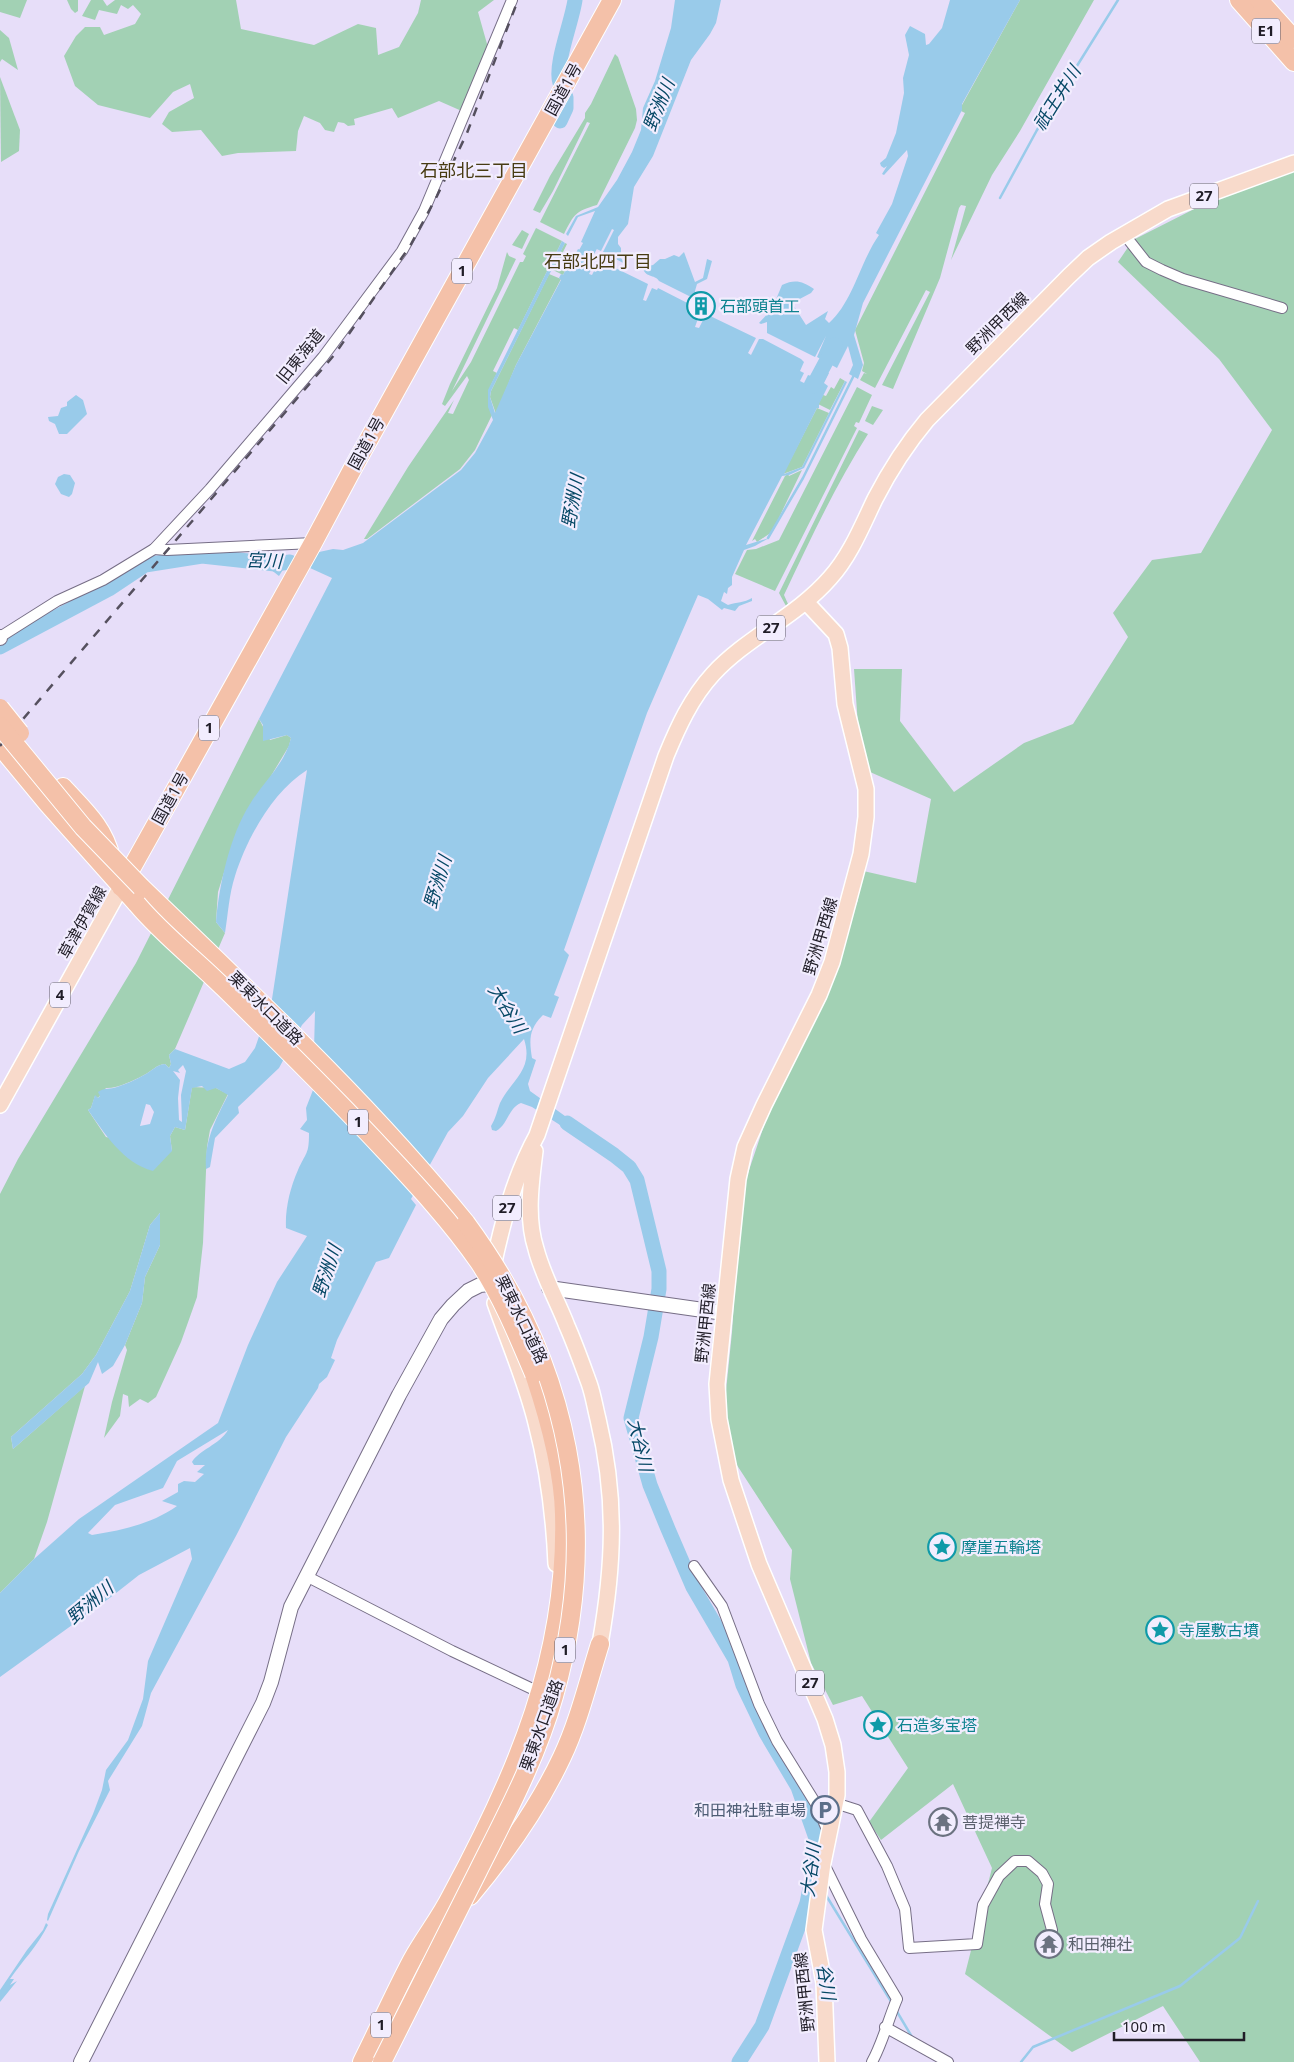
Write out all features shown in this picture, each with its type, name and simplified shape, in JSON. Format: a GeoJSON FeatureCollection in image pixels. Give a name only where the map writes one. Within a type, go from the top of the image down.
{"type":"FeatureCollection","features":[{"type":"Feature","properties":{"kind":"highway","name":"国道1号"},"geometry":{"type":"LineString","coordinates":[[122,887],[612,0]]}},
{"type":"Feature","properties":{"kind":"highway","name":"E1"},"geometry":{"type":"LineString","coordinates":[[1238,0],[1294,62]]}},
{"type":"Feature","properties":{"kind":"highway","name":"E1"},"geometry":{"type":"LineString","coordinates":[[1259,0],[1294,39]]}},
{"type":"Feature","properties":{"kind":"highway","name":"1"},"geometry":{"type":"LineString","coordinates":[[0,708],[63,787],[97,825],[107,842],[112,865],[122,887]]}},
{"type":"Feature","properties":{"kind":"highway","name":"栗東水口道路"},"geometry":{"type":"LineString","coordinates":[[0,726],[83,827],[141,887],[266,1008],[426,1174],[466,1223],[505,1280],[529,1326],[557,1401],[567,1446],[572,1483],[576,1526],[576,1554],[572,1612],[554,1698],[527,1768],[497,1833],[382,2062]]}},
{"type":"Feature","properties":{"kind":"highway","name":"1"},"geometry":{"type":"LineString","coordinates":[[0,746],[48,804],[122,887]]}},
{"type":"Feature","properties":{"kind":"highway","name":"栗東水口道路"},"geometry":{"type":"LineString","coordinates":[[122,887],[153,923],[200,964],[361,1125],[460,1236],[492,1284],[521,1341],[545,1405],[556,1453],[564,1513],[557,1620],[541,1693],[512,1774],[484,1833],[450,1898],[412,1961],[362,2062]]}},
{"type":"Feature","properties":{"kind":"highway","name":"1"},"geometry":{"type":"LineString","coordinates":[[400,1988],[458,1909],[505,1854],[545,1791],[563,1755],[600,1644]]}},
{"type":"Feature","properties":{"kind":"main road","name":"野洲甲西線"},"geometry":{"type":"LineString","coordinates":[[489,1284],[502,1223],[529,1149],[539,1128],[666,756],[680,723],[713,674],[739,651],[806,602],[832,577],[855,540],[891,469],[908,442],[927,420],[1088,258],[1124,234],[1168,209],[1294,163]]}},
{"type":"Feature","properties":{"kind":"main road","name":"野洲甲西線"},"geometry":{"type":"LineString","coordinates":[[806,602],[836,634],[840,648],[845,704],[866,789],[866,817],[860,854],[832,962],[819,995],[764,1104],[746,1147],[738,1179],[717,1384],[719,1419],[731,1480],[759,1564],[825,1719],[833,1745],[837,1772],[835,1802],[824,1840],[823,1863],[814,1930],[824,1983],[827,2062]]}},
{"type":"Feature","properties":{"kind":"main road","name":"草津伊賀線"},"geometry":{"type":"LineString","coordinates":[[0,1105],[122,887]]}},
{"type":"Feature","properties":{"kind":"main road","name":"野洲甲西線"},"geometry":{"type":"LineString","coordinates":[[539,1128],[530,1194],[530,1213],[535,1248],[549,1288]]}},
{"type":"Feature","properties":{"kind":"main road"},"geometry":{"type":"LineString","coordinates":[[489,1284],[522,1378],[543,1451],[555,1545],[557,1620]]}},
{"type":"Feature","properties":{"kind":"main road","name":"27"},"geometry":{"type":"LineString","coordinates":[[549,1288],[567,1325],[589,1384],[603,1440],[611,1496],[612,1560],[608,1601],[600,1644]]}},
{"type":"Feature","properties":{"kind":"street","name":"旧東海道"},"geometry":{"type":"LineString","coordinates":[[0,637],[57,601],[103,580],[154,549],[210,489],[323,358],[402,251],[435,188],[512,0]]}},
{"type":"Feature","properties":{"kind":"street"},"geometry":{"type":"LineString","coordinates":[[1124,234],[1146,262],[1162,270],[1183,279],[1282,308]]}},
{"type":"Feature","properties":{"kind":"street"},"geometry":{"type":"LineString","coordinates":[[154,549],[311,547]]}},
{"type":"Feature","properties":{"kind":"street"},"geometry":{"type":"LineString","coordinates":[[81,2062],[263,1703],[271,1682],[291,1608],[399,1395],[442,1318],[453,1304],[468,1291],[480,1285],[489,1284]]}},
{"type":"Feature","properties":{"kind":"street"},"geometry":{"type":"LineString","coordinates":[[549,1288],[724,1313]]}},
{"type":"Feature","properties":{"kind":"street"},"geometry":{"type":"LineString","coordinates":[[694,1566],[722,1606],[758,1704],[777,1741],[816,1804],[824,1840]]}},
{"type":"Feature","properties":{"kind":"street"},"geometry":{"type":"LineString","coordinates":[[306,1576],[452,1651],[541,1693]]}},
{"type":"Feature","properties":{"kind":"street"},"geometry":{"type":"LineString","coordinates":[[835,1802],[856,1810],[887,1866],[905,1909],[909,1948],[977,1944],[983,1904],[999,1876],[1015,1860],[1028,1861],[1042,1873],[1048,1884],[1045,1904],[1052,1930]]}},
{"type":"Feature","properties":{"kind":"street"},"geometry":{"type":"LineString","coordinates":[[823,1863],[861,1939],[896,1999],[879,2049],[872,2062]]}},
{"type":"Feature","properties":{"kind":"street"},"geometry":{"type":"LineString","coordinates":[[885,2027],[948,2062]]}},
{"type":"Feature","properties":{"kind":"green space"},"geometry":{"type":"Polygon","coordinates":[[[0,0],[27,0],[20,18],[0,12],[0,0]]]}},
{"type":"Feature","properties":{"kind":"green space"},"geometry":{"type":"Polygon","coordinates":[[[67,0],[78,0],[78,11],[75,13],[71,9],[67,0]]]}},
{"type":"Feature","properties":{"kind":"green space"},"geometry":{"type":"Polygon","coordinates":[[[91,0],[103,0],[107,6],[115,0],[236,0],[241,29],[314,45],[358,24],[376,28],[378,55],[399,47],[418,13],[421,0],[494,0],[478,12],[489,51],[464,112],[439,101],[398,118],[392,108],[354,119],[355,125],[348,126],[338,122],[334,132],[325,130],[320,123],[304,116],[298,131],[296,151],[238,153],[222,156],[201,130],[172,132],[162,124],[169,112],[194,98],[190,84],[173,92],[150,118],[98,105],[75,86],[64,56],[76,36],[85,27],[100,27],[104,35],[135,24],[141,14],[133,5],[128,9],[121,5],[117,14],[99,10],[95,20],[82,16],[91,0]]]}},
{"type":"Feature","properties":{"kind":"green space"},"geometry":{"type":"Polygon","coordinates":[[[1020,0],[1094,0],[1020,131],[992,175],[951,260],[966,206],[961,205],[959,208],[940,278],[893,389],[882,385],[930,292],[926,290],[875,388],[860,380],[864,373],[867,374],[862,371],[864,363],[855,330],[965,113],[961,111],[962,105],[1020,0]]]}},
{"type":"Feature","properties":{"kind":"green space"},"geometry":{"type":"Polygon","coordinates":[[[0,30],[9,38],[18,70],[2,59],[0,62],[0,30]]]}},
{"type":"Feature","properties":{"kind":"green space"},"geometry":{"type":"Polygon","coordinates":[[[615,54],[618,57],[636,109],[637,120],[635,128],[597,205],[576,214],[564,234],[540,222],[590,123],[587,122],[540,213],[533,210],[550,176],[585,118],[585,113],[615,54]]]}},
{"type":"Feature","properties":{"kind":"green space"},"geometry":{"type":"Polygon","coordinates":[[[0,77],[20,130],[19,151],[1,162],[0,77]]]}},
{"type":"Feature","properties":{"kind":"green space"},"geometry":{"type":"Polygon","coordinates":[[[1294,170],[1294,2062],[1200,2062],[1163,2006],[1072,2052],[965,1974],[992,1868],[953,1784],[881,1840],[869,1822],[908,1768],[862,1696],[833,1705],[811,1663],[790,1579],[792,1550],[731,1456],[723,1420],[732,1332],[741,1194],[782,1072],[819,1002],[858,900],[859,870],[916,883],[931,799],[861,768],[854,669],[902,669],[900,721],[954,792],[1024,743],[1073,724],[1128,637],[1113,613],[1152,560],[1201,553],[1272,430],[1219,359],[1118,262],[1133,240],[1204,204],[1294,170]]]}},
{"type":"Feature","properties":{"kind":"green space"},"geometry":{"type":"Polygon","coordinates":[[[536,228],[562,241],[518,330],[514,328],[493,371],[497,373],[489,389],[488,398],[492,415],[475,450],[460,469],[367,539],[364,539],[408,467],[454,400],[448,413],[453,414],[469,380],[467,376],[445,406],[442,404],[497,288],[507,252],[509,256],[516,259],[452,391],[471,362],[520,262],[523,262],[526,256],[523,254],[536,228]]]}},
{"type":"Feature","properties":{"kind":"green space"},"geometry":{"type":"Polygon","coordinates":[[[522,230],[529,234],[522,249],[512,245],[522,230]]]}},
{"type":"Feature","properties":{"kind":"green space"},"geometry":{"type":"Polygon","coordinates":[[[565,243],[567,244],[561,256],[570,261],[563,275],[551,269],[565,243]]]}},
{"type":"Feature","properties":{"kind":"green space"},"geometry":{"type":"Polygon","coordinates":[[[549,274],[561,279],[516,365],[496,414],[490,397],[491,391],[549,274]]]}},
{"type":"Feature","properties":{"kind":"green space"},"geometry":{"type":"Polygon","coordinates":[[[840,378],[845,381],[830,410],[818,404],[831,387],[834,389],[840,378]]]}},
{"type":"Feature","properties":{"kind":"green space"},"geometry":{"type":"Polygon","coordinates":[[[857,387],[872,395],[859,423],[856,422],[854,426],[857,428],[775,591],[735,574],[747,550],[756,549],[779,540],[857,387]]]}},
{"type":"Feature","properties":{"kind":"green space"},"geometry":{"type":"Polygon","coordinates":[[[872,406],[883,410],[873,425],[865,421],[872,406]]]}},
{"type":"Feature","properties":{"kind":"green space"},"geometry":{"type":"Polygon","coordinates":[[[817,408],[829,413],[802,467],[783,474],[817,408]]]}},
{"type":"Feature","properties":{"kind":"green space"},"geometry":{"type":"Polygon","coordinates":[[[859,430],[868,434],[834,493],[803,554],[784,595],[788,604],[786,606],[779,593],[859,430]]]}},
{"type":"Feature","properties":{"kind":"green space"},"geometry":{"type":"Polygon","coordinates":[[[802,470],[772,532],[757,542],[755,539],[752,541],[785,476],[802,470]]]}},
{"type":"Feature","properties":{"kind":"green space"},"geometry":{"type":"Polygon","coordinates":[[[259,719],[270,740],[287,735],[291,738],[289,746],[271,776],[227,863],[218,892],[216,922],[225,933],[175,1049],[169,1055],[171,1064],[169,1068],[165,1064],[131,1082],[106,1088],[98,1098],[95,1096],[91,1108],[88,1110],[106,1137],[172,1151],[170,1136],[175,1127],[185,1130],[192,1087],[216,1088],[228,1094],[210,1130],[207,1147],[203,1243],[197,1297],[181,1342],[156,1397],[148,1403],[140,1399],[129,1407],[128,1396],[123,1394],[120,1416],[104,1438],[127,1350],[125,1345],[142,1303],[145,1277],[160,1245],[160,1213],[150,1225],[130,1291],[96,1355],[82,1374],[11,1437],[13,1449],[85,1386],[47,1522],[34,1559],[0,1593],[0,1194],[18,1159],[136,963],[259,719]]]}},
{"type":"Feature","properties":{"kind":"water"},"geometry":{"type":"Polygon","coordinates":[[[675,0],[721,0],[716,23],[691,60],[653,156],[634,187],[628,224],[618,237],[621,258],[625,264],[603,252],[614,230],[612,229],[601,251],[581,242],[595,211],[578,217],[568,236],[566,234],[576,216],[598,207],[617,180],[632,152],[641,130],[643,108],[655,81],[671,28],[675,0]]]}},
{"type":"Feature","properties":{"kind":"water"},"geometry":{"type":"Polygon","coordinates":[[[950,0],[1020,0],[962,104],[962,110],[863,303],[854,335],[863,365],[858,379],[849,374],[853,365],[848,346],[837,368],[817,357],[826,336],[815,357],[767,333],[767,322],[759,323],[772,309],[782,285],[791,282],[806,284],[814,289],[811,293],[792,303],[806,325],[828,311],[825,319],[829,323],[844,304],[879,235],[876,233],[892,204],[908,156],[907,150],[884,175],[882,174],[887,166],[884,168],[880,163],[886,158],[896,133],[904,93],[903,78],[909,55],[905,35],[910,26],[925,34],[926,45],[929,44],[942,28],[950,0]]]}},
{"type":"Feature","properties":{"kind":"water"},"geometry":{"type":"Polygon","coordinates":[[[562,241],[565,243],[491,391],[490,397],[495,413],[516,365],[561,280],[559,278],[561,274],[563,275],[578,249],[591,255],[585,267],[591,270],[589,274],[592,275],[594,271],[596,272],[601,261],[648,284],[643,300],[646,301],[652,288],[657,290],[658,288],[701,310],[695,327],[699,328],[706,314],[756,338],[748,353],[751,355],[759,339],[763,339],[801,359],[804,362],[800,371],[804,373],[800,381],[804,383],[808,375],[811,376],[816,366],[829,373],[824,383],[828,386],[819,404],[819,408],[817,408],[784,474],[802,467],[845,381],[847,382],[804,468],[782,476],[746,545],[769,538],[744,550],[732,577],[732,585],[728,588],[727,594],[724,592],[721,601],[728,605],[752,598],[752,601],[739,606],[735,611],[724,608],[722,610],[708,599],[698,595],[647,713],[564,950],[569,955],[554,995],[559,997],[551,1018],[543,1015],[535,1025],[531,1035],[532,1058],[536,1060],[528,1084],[530,1091],[579,1126],[578,1128],[585,1133],[582,1137],[574,1134],[532,1107],[521,1103],[513,1109],[500,1128],[496,1131],[492,1130],[491,1126],[500,1103],[524,1067],[526,1050],[524,1039],[488,1078],[463,1116],[448,1132],[411,1199],[416,1205],[389,1258],[376,1262],[337,1340],[331,1358],[335,1360],[327,1377],[319,1384],[286,1437],[237,1534],[151,1693],[142,1726],[108,1781],[110,1790],[79,1851],[48,1921],[48,1914],[93,1814],[102,1790],[106,1770],[128,1740],[143,1699],[148,1661],[192,1559],[190,1548],[139,1575],[0,1677],[0,1593],[34,1559],[79,1519],[218,1423],[248,1345],[277,1282],[307,1236],[286,1228],[286,1221],[290,1191],[308,1146],[309,1133],[300,1129],[307,1120],[306,1108],[313,1090],[315,1011],[302,1025],[279,1068],[238,1107],[239,1113],[215,1138],[210,1167],[206,1169],[209,1140],[228,1095],[216,1088],[207,1091],[202,1086],[192,1088],[185,1130],[175,1127],[170,1136],[172,1151],[153,1171],[142,1167],[124,1155],[108,1138],[88,1110],[91,1108],[95,1095],[98,1098],[100,1096],[98,1092],[101,1090],[131,1082],[165,1064],[169,1068],[171,1064],[169,1055],[175,1049],[229,1069],[245,1062],[255,1048],[272,999],[307,770],[283,790],[254,831],[240,861],[233,883],[225,933],[216,922],[220,892],[231,845],[243,816],[255,796],[279,765],[291,738],[287,735],[263,741],[263,725],[259,719],[332,578],[310,568],[284,568],[279,576],[270,569],[271,560],[333,549],[343,550],[363,543],[461,470],[475,453],[493,420],[488,407],[488,390],[562,241]],[[183,1065],[178,1070],[180,1073],[173,1071],[180,1080],[178,1098],[179,1120],[182,1122],[181,1095],[186,1071],[183,1065]],[[146,1104],[140,1126],[150,1124],[154,1112],[150,1105],[146,1104]],[[228,1430],[177,1461],[163,1488],[115,1505],[88,1533],[92,1535],[115,1531],[147,1522],[177,1506],[162,1501],[178,1492],[178,1484],[184,1481],[195,1482],[204,1474],[197,1472],[205,1465],[194,1465],[192,1462],[199,1454],[220,1440],[228,1430]]]}},
{"type":"Feature","properties":{"kind":"water"},"geometry":{"type":"Polygon","coordinates":[[[684,252],[695,282],[703,278],[707,259],[712,261],[707,279],[697,284],[695,299],[645,273],[643,267],[653,265],[660,259],[674,255],[679,257],[684,252]]]}},
{"type":"Feature","properties":{"kind":"water"},"geometry":{"type":"Polygon","coordinates":[[[76,395],[83,400],[87,414],[67,434],[59,434],[55,424],[49,421],[48,417],[58,416],[61,408],[67,406],[67,402],[76,395]]]}},
{"type":"Feature","properties":{"kind":"water"},"geometry":{"type":"Polygon","coordinates":[[[64,474],[70,475],[75,483],[72,494],[69,497],[61,494],[55,484],[58,477],[64,474]]]}},
{"type":"Feature","properties":{"kind":"water"},"geometry":{"type":"Polygon","coordinates":[[[160,1213],[160,1245],[145,1277],[142,1303],[125,1345],[113,1366],[102,1374],[98,1362],[89,1383],[13,1449],[11,1437],[82,1374],[96,1355],[130,1291],[150,1225],[160,1213]]]}},
{"type":"Feature","properties":{"kind":"water"},"geometry":{"type":"Polygon","coordinates":[[[46,1923],[48,1925],[39,1940],[10,1979],[14,1979],[10,1985],[17,1981],[0,2002],[0,1990],[46,1923]]]}},
{"type":"Feature","properties":{"kind":"waterway"},"geometry":{"type":"LineString","coordinates":[[560,83],[559,66],[575,0]]}},
{"type":"Feature","properties":{"kind":"waterway","name":"祇王井川"},"geometry":{"type":"LineString","coordinates":[[1000,198],[1037,130],[1118,0]]}},
{"type":"Feature","properties":{"kind":"waterway"},"geometry":{"type":"LineString","coordinates":[[560,121],[566,108],[566,97]]}},
{"type":"Feature","properties":{"kind":"waterway","name":"野洲川"},"geometry":{"type":"LineString","coordinates":[[576,271],[600,228]]}},
{"type":"Feature","properties":{"kind":"waterway"},"geometry":{"type":"LineString","coordinates":[[813,386],[835,345]]}},
{"type":"Feature","properties":{"kind":"waterway"},"geometry":{"type":"LineString","coordinates":[[768,538],[803,478],[854,375]]}},
{"type":"Feature","properties":{"kind":"waterway","name":"宮川"},"geometry":{"type":"LineString","coordinates":[[0,647],[109,589],[145,565],[202,556],[275,564],[290,562]]}},
{"type":"Feature","properties":{"kind":"waterway","name":"大谷川"},"geometry":{"type":"LineString","coordinates":[[567,1123],[629,1167],[637,1180],[659,1271],[659,1289],[651,1337],[631,1418],[650,1485],[693,1587],[735,1659],[743,1685],[766,1733],[798,1787],[817,1841],[816,1859],[807,1903],[762,2026],[739,2062]]}},
{"type":"Feature","properties":{"kind":"waterway"},"geometry":{"type":"LineString","coordinates":[[824,1892],[892,2003]]}},
{"type":"Feature","properties":{"kind":"waterway"},"geometry":{"type":"LineString","coordinates":[[1021,2062],[1033,2047],[1180,1986],[1240,1938],[1258,1901]]}},
{"type":"Feature","properties":{"kind":"waterway"},"geometry":{"type":"LineString","coordinates":[[896,2010],[912,2037]]}},
{"type":"Feature","properties":{"kind":"railway"},"geometry":{"type":"LineString","coordinates":[[0,746],[335,354],[410,246],[437,196],[467,133],[518,0]]}},
{"type":"Feature","properties":{"kind":"place","name":"石部頭首工"},"geometry":{"type":"Point","coordinates":[701,306]}},
{"type":"Feature","properties":{"kind":"place","name":"摩崖五輪塔"},"geometry":{"type":"Point","coordinates":[942,1547]}},
{"type":"Feature","properties":{"kind":"place","name":"寺屋敷古墳"},"geometry":{"type":"Point","coordinates":[1160,1630]}},
{"type":"Feature","properties":{"kind":"place","name":"石造多宝塔"},"geometry":{"type":"Point","coordinates":[878,1725]}},
{"type":"Feature","properties":{"kind":"place","name":"和田神社駐車場"},"geometry":{"type":"Point","coordinates":[825,1810]}},
{"type":"Feature","properties":{"kind":"place","name":"菩提禅寺"},"geometry":{"type":"Point","coordinates":[943,1822]}},
{"type":"Feature","properties":{"kind":"place","name":"和田神社"},"geometry":{"type":"Point","coordinates":[1049,1944]}},
{"type":"Feature","properties":{"kind":"district","name":"石部北三丁目"},"geometry":{"type":"Point","coordinates":[474,171]}},
{"type":"Feature","properties":{"kind":"district","name":"石部北四丁目"},"geometry":{"type":"Point","coordinates":[598,262]}},
{"type":"Feature","properties":{"kind":"water label","name":"谷川"},"geometry":{"type":"Point","coordinates":[826,1982]}}]}
